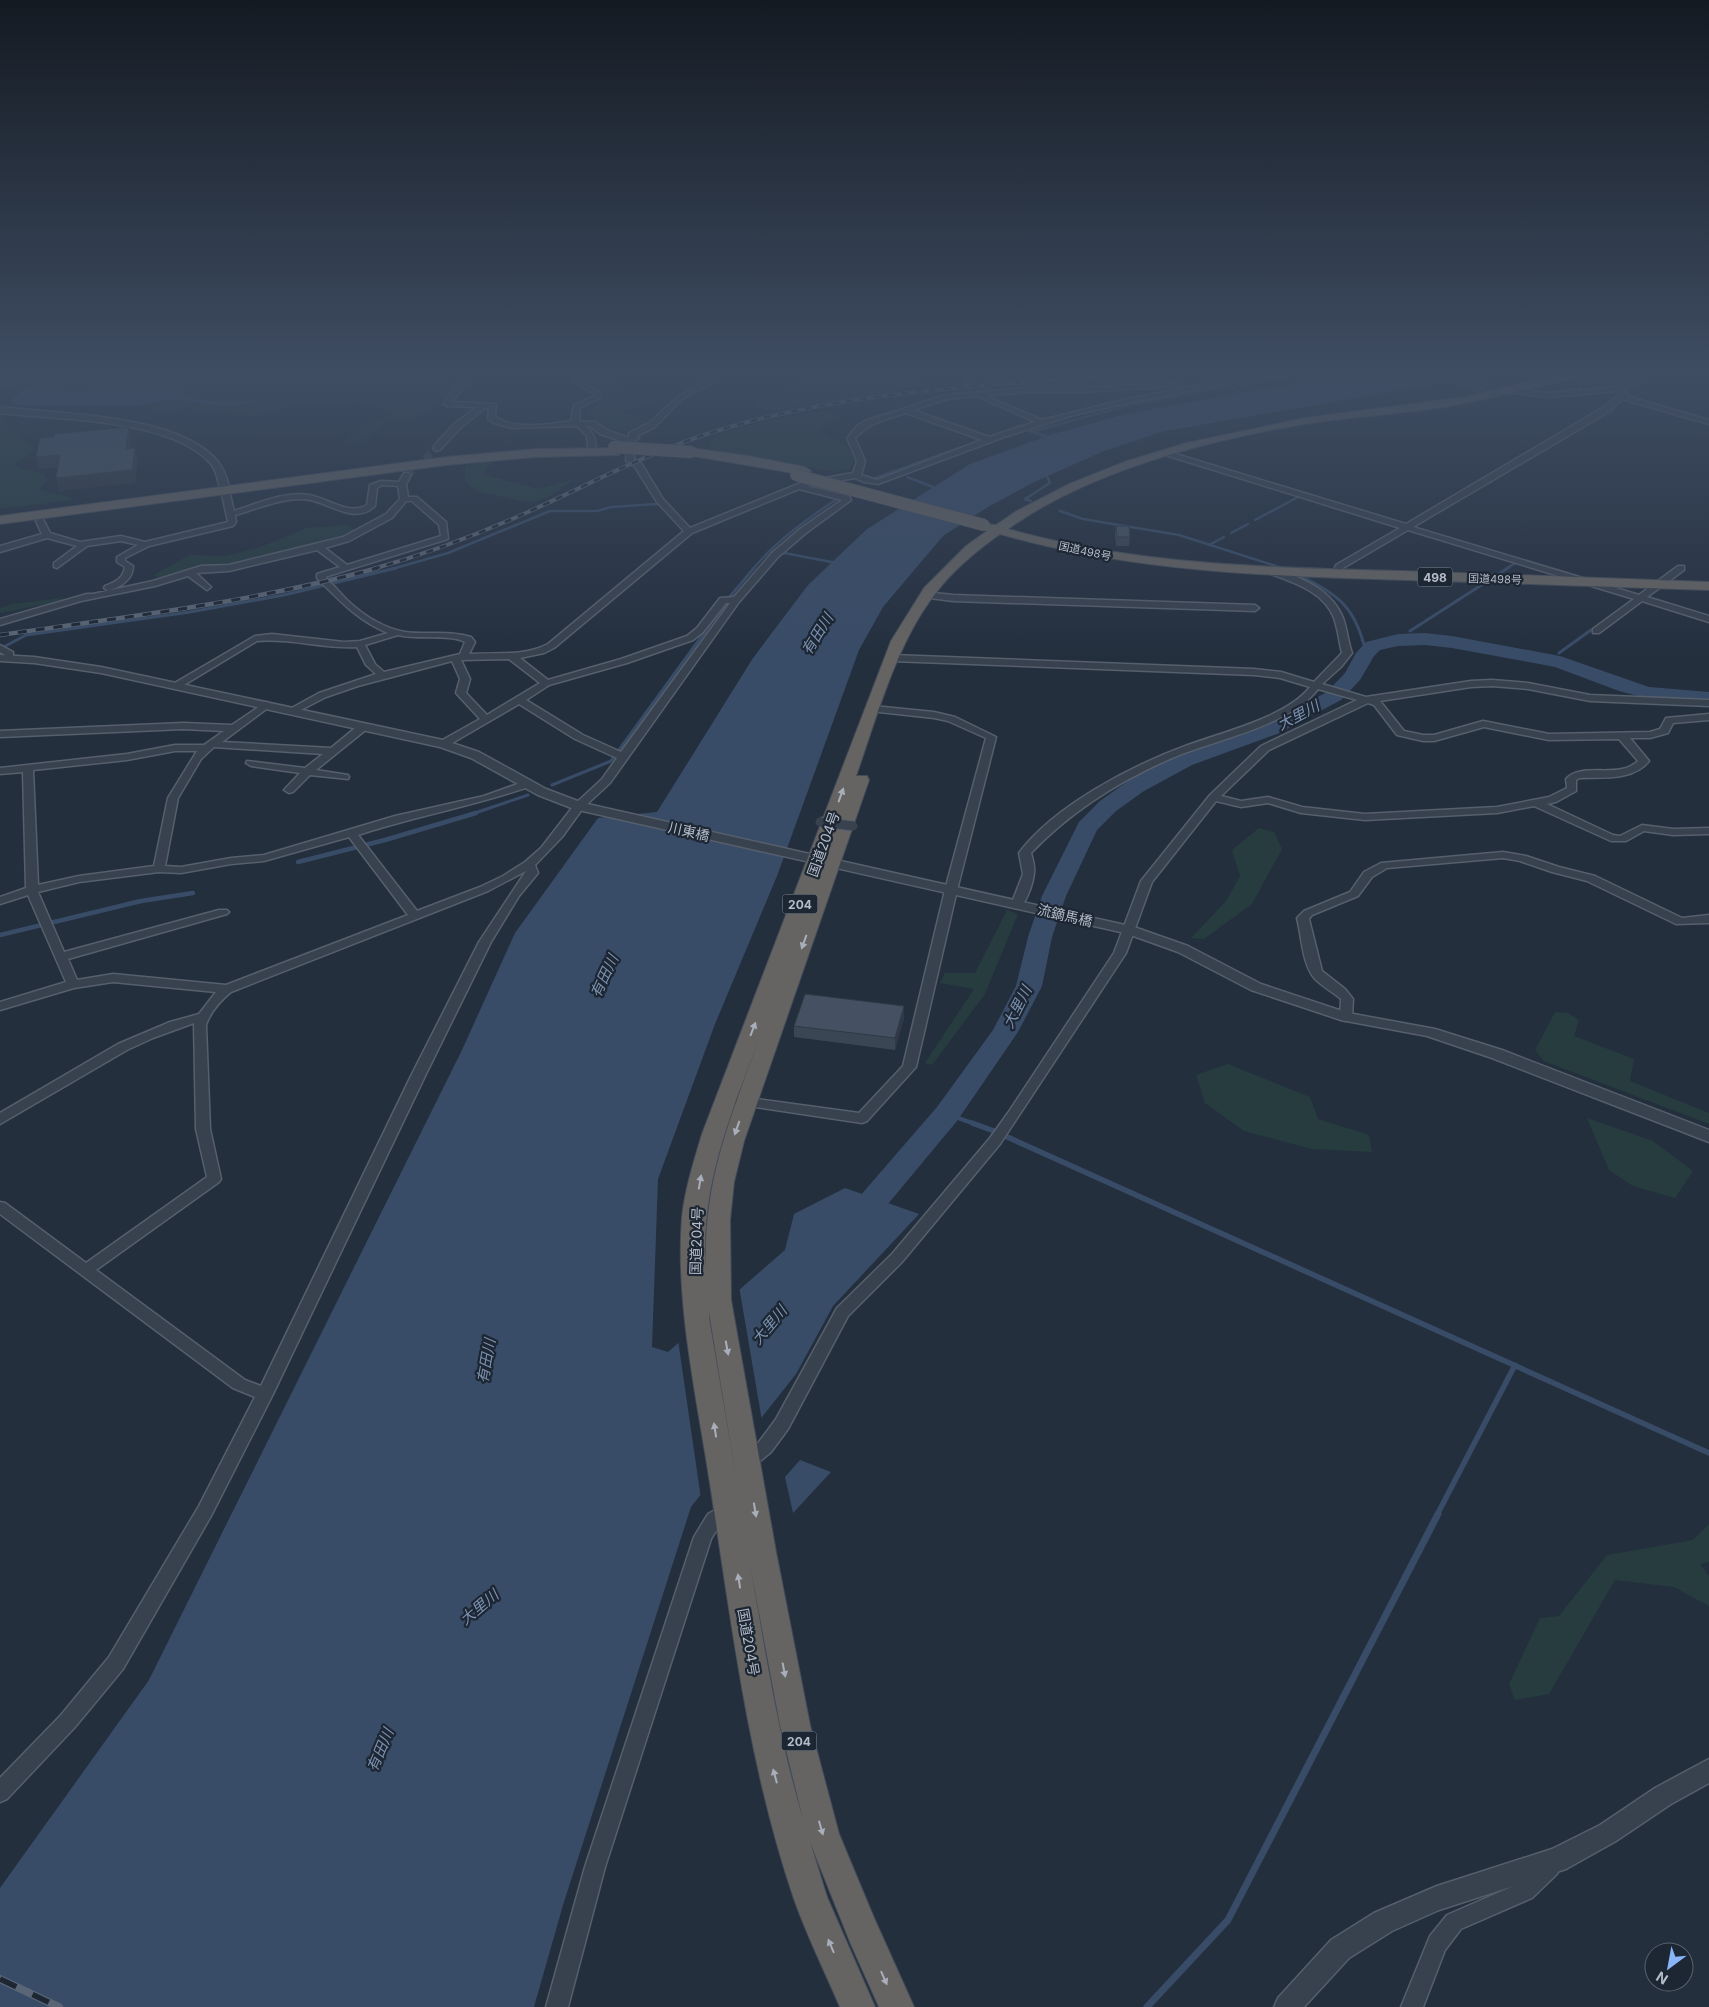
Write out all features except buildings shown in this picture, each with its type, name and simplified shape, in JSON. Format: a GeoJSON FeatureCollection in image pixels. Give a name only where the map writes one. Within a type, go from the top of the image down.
{"type":"FeatureCollection","features":[{"type":"Feature","properties":{"kind":"highway"},"geometry":{"type":"LineString","coordinates":[[0,520],[377,467]]}},
{"type":"Feature","properties":{"kind":"highway"},"geometry":{"type":"LineString","coordinates":[[0,515],[402,467]]}},
{"type":"Feature","properties":{"kind":"highway","name":"国道498号"},"geometry":{"type":"LineString","coordinates":[[752,467],[1000,527],[1092,554],[1200,568],[1709,586]]}},
{"type":"Feature","properties":{"kind":"highway","name":"国道204号"},"geometry":{"type":"LineString","coordinates":[[858,2007],[811,1900],[773,1770],[750,1651],[728,1509],[735,1470],[716,1258],[717,1214],[723,1176],[825,861],[898,658],[910,617],[931,596],[951,565],[1000,527],[1122,467]]}},
{"type":"Feature","properties":{"kind":"highway","name":"国道204号"},"geometry":{"type":"LineString","coordinates":[[825,861],[727,1099],[702,1171],[694,1216],[693,1261],[697,1318],[735,1470],[763,1561],[795,1725],[823,1834],[862,1930],[897,2007]]}},
{"type":"Feature","properties":{"kind":"street"},"geometry":{"type":"LineString","coordinates":[[82,600],[122,582],[129,570],[129,566],[121,562],[121,556],[145,545],[224,526],[232,522],[223,477],[217,467]]}},
{"type":"Feature","properties":{"kind":"street"},"geometry":{"type":"LineString","coordinates":[[639,467],[660,500],[689,532]]}},
{"type":"Feature","properties":{"kind":"street"},"geometry":{"type":"LineString","coordinates":[[856,475],[861,467]]}},
{"type":"Feature","properties":{"kind":"street"},"geometry":{"type":"LineString","coordinates":[[293,711],[325,695],[382,675],[459,657],[512,657],[542,652],[689,532],[800,478],[856,475],[866,480],[878,482],[917,467]]}},
{"type":"Feature","properties":{"kind":"street"},"geometry":{"type":"LineString","coordinates":[[1211,467],[1709,619]]}},
{"type":"Feature","properties":{"kind":"street"},"geometry":{"type":"LineString","coordinates":[[1336,574],[1339,567],[1510,467]]}},
{"type":"Feature","properties":{"kind":"street"},"geometry":{"type":"LineString","coordinates":[[0,622],[155,583],[201,569],[229,568],[346,539],[389,516],[404,498],[402,484],[406,475]]}},
{"type":"Feature","properties":{"kind":"street"},"geometry":{"type":"LineString","coordinates":[[86,1270],[214,1179],[203,1129],[200,1026],[202,1016],[219,996],[227,989],[484,889],[529,864],[558,835],[606,781],[618,755],[736,600],[775,555],[803,531],[847,500],[800,478]]}},
{"type":"Feature","properties":{"kind":"street"},"geometry":{"type":"LineString","coordinates":[[231,514],[305,497],[346,510],[362,511],[371,506],[373,487],[381,483],[402,484]]}},
{"type":"Feature","properties":{"kind":"street"},"geometry":{"type":"LineString","coordinates":[[404,498],[414,499],[443,524],[445,536],[320,576],[352,608],[380,628],[396,633],[464,637],[470,642],[459,657]]}},
{"type":"Feature","properties":{"kind":"street"},"geometry":{"type":"LineString","coordinates":[[40,520],[47,535]]}},
{"type":"Feature","properties":{"kind":"street"},"geometry":{"type":"LineString","coordinates":[[0,549],[47,535],[76,544],[131,538],[145,545]]}},
{"type":"Feature","properties":{"kind":"street"},"geometry":{"type":"LineString","coordinates":[[57,565],[85,544]]}},
{"type":"Feature","properties":{"kind":"street"},"geometry":{"type":"LineString","coordinates":[[319,547],[346,568]]}},
{"type":"Feature","properties":{"kind":"street"},"geometry":{"type":"LineString","coordinates":[[1596,631],[1681,568]]}},
{"type":"Feature","properties":{"kind":"street"},"geometry":{"type":"LineString","coordinates":[[189,572],[207,587]]}},
{"type":"Feature","properties":{"kind":"street"},"geometry":{"type":"LineString","coordinates":[[1022,906],[1029,879],[1025,853],[1038,839],[1075,809],[1136,772],[1167,756],[1263,721],[1292,707],[1304,700],[1316,685],[1340,663],[1347,653],[1336,612],[1326,598],[1309,586],[1274,572]]}},
{"type":"Feature","properties":{"kind":"street"},"geometry":{"type":"LineString","coordinates":[[931,596],[1255,608]]}},
{"type":"Feature","properties":{"kind":"street"},"geometry":{"type":"LineString","coordinates":[[443,744],[485,718],[520,701],[546,683],[624,662],[690,638],[700,630],[723,600],[736,600]]}},
{"type":"Feature","properties":{"kind":"street"},"geometry":{"type":"LineString","coordinates":[[176,686],[255,640],[272,637],[344,645],[360,644],[396,633]]}},
{"type":"Feature","properties":{"kind":"street"},"geometry":{"type":"LineString","coordinates":[[690,638],[705,643]]}},
{"type":"Feature","properties":{"kind":"street"},"geometry":{"type":"LineString","coordinates":[[360,644],[371,665],[382,675]]}},
{"type":"Feature","properties":{"kind":"street","name":"川東橋"},"geometry":{"type":"LineString","coordinates":[[4,654],[176,686],[443,744],[475,755],[555,798],[583,807],[952,890]]}},
{"type":"Feature","properties":{"kind":"street"},"geometry":{"type":"LineString","coordinates":[[459,657],[465,679],[461,693],[485,718]]}},
{"type":"Feature","properties":{"kind":"street"},"geometry":{"type":"LineString","coordinates":[[512,657],[546,683]]}},
{"type":"Feature","properties":{"kind":"street"},"geometry":{"type":"LineString","coordinates":[[898,658],[1254,672],[1281,676],[1377,703],[1401,733],[1423,738],[1434,738],[1464,731],[1483,724],[1549,737],[1623,737],[1659,734],[1664,731],[1670,720],[1709,717]]}},
{"type":"Feature","properties":{"kind":"street"},"geometry":{"type":"LineString","coordinates":[[735,1470],[765,1447],[782,1424],[842,1312],[897,1258],[1008,1123],[1120,953],[1147,881],[1214,797],[1246,763],[1265,748],[1366,700],[1471,684],[1492,683],[1528,686],[1590,698],[1709,703]]}},
{"type":"Feature","properties":{"kind":"street"},"geometry":{"type":"LineString","coordinates":[[520,701],[578,737],[618,755]]}},
{"type":"Feature","properties":{"kind":"street"},"geometry":{"type":"LineString","coordinates":[[159,869],[173,798],[197,757],[209,746],[266,705]]}},
{"type":"Feature","properties":{"kind":"street"},"geometry":{"type":"LineString","coordinates":[[727,1099],[862,1118],[909,1067],[991,737],[951,719],[934,715],[879,709]]}},
{"type":"Feature","properties":{"kind":"street"},"geometry":{"type":"LineString","coordinates":[[0,734],[183,726],[235,728]]}},
{"type":"Feature","properties":{"kind":"street"},"geometry":{"type":"LineString","coordinates":[[289,790],[331,751],[364,726]]}},
{"type":"Feature","properties":{"kind":"street"},"geometry":{"type":"LineString","coordinates":[[1214,797],[1241,804],[1268,800],[1301,810],[1365,817],[1497,810],[1538,804],[1552,800],[1572,789],[1571,780],[1578,775],[1627,772],[1640,767],[1644,761],[1623,737]]}},
{"type":"Feature","properties":{"kind":"street"},"geometry":{"type":"LineString","coordinates":[[0,771],[127,757],[175,748],[209,746],[331,751]]}},
{"type":"Feature","properties":{"kind":"street"},"geometry":{"type":"LineString","coordinates":[[251,763],[344,777]]}},
{"type":"Feature","properties":{"kind":"street"},"geometry":{"type":"LineString","coordinates":[[28,769],[32,890],[74,984]]}},
{"type":"Feature","properties":{"kind":"street"},"geometry":{"type":"LineString","coordinates":[[0,901],[32,890],[79,880],[159,869],[181,870],[232,860],[264,858],[399,818],[486,798],[527,784]]}},
{"type":"Feature","properties":{"kind":"street"},"geometry":{"type":"LineString","coordinates":[[1538,804],[1611,838],[1622,839],[1642,828],[1673,832],[1708,833]]}},
{"type":"Feature","properties":{"kind":"street"},"geometry":{"type":"LineString","coordinates":[[820,822],[853,826]]}},
{"type":"Feature","properties":{"kind":"street"},"geometry":{"type":"LineString","coordinates":[[351,833],[416,916]]}},
{"type":"Feature","properties":{"kind":"street"},"geometry":{"type":"LineString","coordinates":[[1346,1016],[1347,999],[1340,990],[1320,977],[1315,969],[1303,918],[1308,913],[1354,894],[1365,876],[1373,869],[1385,865],[1503,855],[1522,858],[1556,870],[1591,878],[1680,922],[1709,918]]}},
{"type":"Feature","properties":{"kind":"street"},"geometry":{"type":"LineString","coordinates":[[0,1792],[68,1721],[116,1663],[206,1511],[266,1394],[418,1076],[486,942],[514,895],[532,873],[529,864]]}},
{"type":"Feature","properties":{"kind":"street","name":"流鏑馬橋"},"geometry":{"type":"LineString","coordinates":[[952,890],[1129,930],[1183,948],[1256,987],[1346,1016],[1416,1028],[1497,1054],[1709,1136]]}},
{"type":"Feature","properties":{"kind":"street"},"geometry":{"type":"LineString","coordinates":[[61,957],[223,912]]}},
{"type":"Feature","properties":{"kind":"street"},"geometry":{"type":"LineString","coordinates":[[0,1006],[74,984],[113,978],[227,989]]}},
{"type":"Feature","properties":{"kind":"street"},"geometry":{"type":"LineString","coordinates":[[0,1119],[124,1047],[184,1021],[202,1016]]}},
{"type":"Feature","properties":{"kind":"street"},"geometry":{"type":"LineString","coordinates":[[0,1207],[239,1384],[266,1394]]}},
{"type":"Feature","properties":{"kind":"street"},"geometry":{"type":"LineString","coordinates":[[557,2007],[595,1866],[703,1537],[714,1519],[728,1509]]}},
{"type":"Feature","properties":{"kind":"street"},"geometry":{"type":"LineString","coordinates":[[1287,2007],[1340,1949],[1383,1922],[1437,1898],[1558,1860],[1608,1833],[1663,1796],[1709,1770]]}},
{"type":"Feature","properties":{"kind":"street"},"geometry":{"type":"LineString","coordinates":[[1412,2007],[1437,1943],[1454,1922],[1526,1890],[1558,1860]]}},
{"type":"Feature","properties":{"kind":"green space"},"geometry":{"type":"Polygon","coordinates":[[[0,467],[19,467],[21,469],[44,474],[47,480],[40,489],[74,500],[0,509],[0,467]]]}},
{"type":"Feature","properties":{"kind":"green space"},"geometry":{"type":"Polygon","coordinates":[[[465,467],[488,467],[482,474],[539,489],[575,479],[548,497],[531,503],[480,492],[465,482],[465,467]]]}},
{"type":"Feature","properties":{"kind":"green space"},"geometry":{"type":"Polygon","coordinates":[[[805,467],[851,467],[849,469],[836,472],[805,467]]]}},
{"type":"Feature","properties":{"kind":"green space"},"geometry":{"type":"Polygon","coordinates":[[[346,525],[358,531],[317,545],[265,555],[236,564],[201,566],[160,578],[153,575],[190,555],[225,556],[258,548],[307,528],[346,525]]]}},
{"type":"Feature","properties":{"kind":"green space"},"geometry":{"type":"Polygon","coordinates":[[[61,598],[63,601],[0,613],[0,608],[12,604],[61,598]]]}},
{"type":"Feature","properties":{"kind":"green space"},"geometry":{"type":"Polygon","coordinates":[[[1259,828],[1274,832],[1282,849],[1252,904],[1204,939],[1191,938],[1226,901],[1240,876],[1232,850],[1259,828]]]}},
{"type":"Feature","properties":{"kind":"green space"},"geometry":{"type":"Polygon","coordinates":[[[1007,910],[1018,914],[985,994],[932,1065],[925,1063],[974,989],[940,983],[945,973],[975,973],[1007,910]]]}},
{"type":"Feature","properties":{"kind":"green space"},"geometry":{"type":"Polygon","coordinates":[[[1555,1012],[1568,1013],[1579,1020],[1574,1036],[1634,1059],[1630,1081],[1709,1113],[1709,1124],[1544,1061],[1535,1050],[1555,1012]]]}},
{"type":"Feature","properties":{"kind":"green space"},"geometry":{"type":"Polygon","coordinates":[[[1228,1064],[1310,1097],[1318,1119],[1369,1135],[1372,1152],[1312,1149],[1244,1131],[1205,1103],[1196,1075],[1228,1064]]]}},
{"type":"Feature","properties":{"kind":"green space"},"geometry":{"type":"Polygon","coordinates":[[[1587,1118],[1653,1141],[1693,1171],[1675,1198],[1633,1186],[1609,1170],[1587,1118]]]}},
{"type":"Feature","properties":{"kind":"green space"},"geometry":{"type":"Polygon","coordinates":[[[1709,1524],[1709,1562],[1700,1564],[1709,1576],[1709,1606],[1674,1587],[1615,1580],[1549,1694],[1515,1700],[1509,1684],[1540,1618],[1559,1616],[1607,1555],[1693,1540],[1709,1524]]]}},
{"type":"Feature","properties":{"kind":"water","name":"有田川"},"geometry":{"type":"Polygon","coordinates":[[[966,467],[1069,467],[1034,482],[988,507],[943,536],[883,607],[859,650],[777,876],[715,1024],[658,1179],[652,1347],[668,1352],[785,1250],[794,1214],[845,1188],[919,1214],[833,1306],[796,1374],[691,1507],[563,1905],[534,2007],[0,2007],[0,1888],[149,1680],[462,1050],[515,933],[598,818],[657,812],[753,658],[808,585],[867,529],[966,467]]]}},
{"type":"Feature","properties":{"kind":"water"},"geometry":{"type":"Polygon","coordinates":[[[800,1460],[831,1472],[793,1513],[785,1477],[800,1460]]]}},
{"type":"Feature","properties":{"kind":"pier"},"geometry":{"type":"Polygon","coordinates":[[[739,1286],[762,1421],[701,1499],[678,1340],[739,1286]]]}},
{"type":"Feature","properties":{"kind":"waterway"},"geometry":{"type":"LineString","coordinates":[[872,479],[907,467]]}},
{"type":"Feature","properties":{"kind":"waterway"},"geometry":{"type":"LineString","coordinates":[[1031,501],[1025,499],[1050,483],[1045,471]]}},
{"type":"Feature","properties":{"kind":"waterway"},"geometry":{"type":"LineString","coordinates":[[907,477],[938,489]]}},
{"type":"Feature","properties":{"kind":"waterway"},"geometry":{"type":"LineString","coordinates":[[1255,520],[1300,496]]}},
{"type":"Feature","properties":{"kind":"waterway"},"geometry":{"type":"LineString","coordinates":[[753,569],[782,540],[837,499]]}},
{"type":"Feature","properties":{"kind":"waterway"},"geometry":{"type":"LineString","coordinates":[[393,569],[448,553],[550,511],[597,511],[611,507],[657,504]]}},
{"type":"Feature","properties":{"kind":"waterway"},"geometry":{"type":"LineString","coordinates":[[1060,511],[1083,519],[1179,535],[1282,568]]}},
{"type":"Feature","properties":{"kind":"waterway"},"geometry":{"type":"LineString","coordinates":[[1231,533],[1248,524]]}},
{"type":"Feature","properties":{"kind":"waterway"},"geometry":{"type":"LineString","coordinates":[[1211,544],[1224,537]]}},
{"type":"Feature","properties":{"kind":"waterway"},"geometry":{"type":"LineString","coordinates":[[784,553],[837,563]]}},
{"type":"Feature","properties":{"kind":"waterway"},"geometry":{"type":"LineString","coordinates":[[1506,569],[1515,563]]}},
{"type":"Feature","properties":{"kind":"waterway"},"geometry":{"type":"LineString","coordinates":[[727,600],[754,568]]}},
{"type":"Feature","properties":{"kind":"waterway"},"geometry":{"type":"LineString","coordinates":[[1497,575],[1508,568]]}},
{"type":"Feature","properties":{"kind":"waterway"},"geometry":{"type":"LineString","coordinates":[[0,649],[26,635],[190,612],[284,595],[393,569]]}},
{"type":"Feature","properties":{"kind":"waterway"},"geometry":{"type":"LineString","coordinates":[[1298,575],[1325,589],[1344,604],[1357,624],[1366,653]]}},
{"type":"Feature","properties":{"kind":"waterway"},"geometry":{"type":"LineString","coordinates":[[1410,631],[1483,584]]}},
{"type":"Feature","properties":{"kind":"waterway"},"geometry":{"type":"LineString","coordinates":[[552,785],[611,761],[723,607]]}},
{"type":"Feature","properties":{"kind":"waterway"},"geometry":{"type":"LineString","coordinates":[[1559,653],[1591,630]]}},
{"type":"Feature","properties":{"kind":"waterway","name":"大里川"},"geometry":{"type":"LineString","coordinates":[[852,1226],[947,1114],[1005,1032],[1029,986],[1040,937],[1054,896],[1087,827],[1108,806],[1136,786],[1184,760],[1270,730],[1318,705],[1334,696],[1353,676],[1366,653],[1373,646],[1398,640],[1425,639],[1452,642],[1534,657],[1560,662],[1626,687],[1649,693],[1709,698]]}},
{"type":"Feature","properties":{"kind":"waterway"},"geometry":{"type":"LineString","coordinates":[[472,814],[528,795]]}},
{"type":"Feature","properties":{"kind":"waterway"},"geometry":{"type":"LineString","coordinates":[[298,862],[385,840],[476,813]]}},
{"type":"Feature","properties":{"kind":"waterway"},"geometry":{"type":"LineString","coordinates":[[0,935],[141,901],[193,893]]}},
{"type":"Feature","properties":{"kind":"waterway"},"geometry":{"type":"LineString","coordinates":[[947,1114],[975,1124]]}},
{"type":"Feature","properties":{"kind":"waterway"},"geometry":{"type":"LineString","coordinates":[[972,1123],[994,1131]]}},
{"type":"Feature","properties":{"kind":"waterway"},"geometry":{"type":"LineString","coordinates":[[1005,1136],[1515,1366]]}},
{"type":"Feature","properties":{"kind":"waterway"},"geometry":{"type":"LineString","coordinates":[[1437,1515],[1515,1366]]}},
{"type":"Feature","properties":{"kind":"waterway"},"geometry":{"type":"LineString","coordinates":[[1515,1366],[1709,1453]]}},
{"type":"Feature","properties":{"kind":"waterway"},"geometry":{"type":"LineString","coordinates":[[1147,2007],[1228,1920],[1438,1514]]}},
{"type":"Feature","properties":{"kind":"tunnel"},"geometry":{"type":"LineString","coordinates":[[407,475],[416,467]]}},
{"type":"Feature","properties":{"kind":"railway"},"geometry":{"type":"LineString","coordinates":[[373,569],[451,544],[528,512],[625,467]]}},
{"type":"Feature","properties":{"kind":"railway"},"geometry":{"type":"LineString","coordinates":[[0,635],[190,608],[284,590],[378,568]]}},
{"type":"Feature","properties":{"kind":"railway"},"geometry":{"type":"LineString","coordinates":[[0,1979],[59,2007]]}}]}
